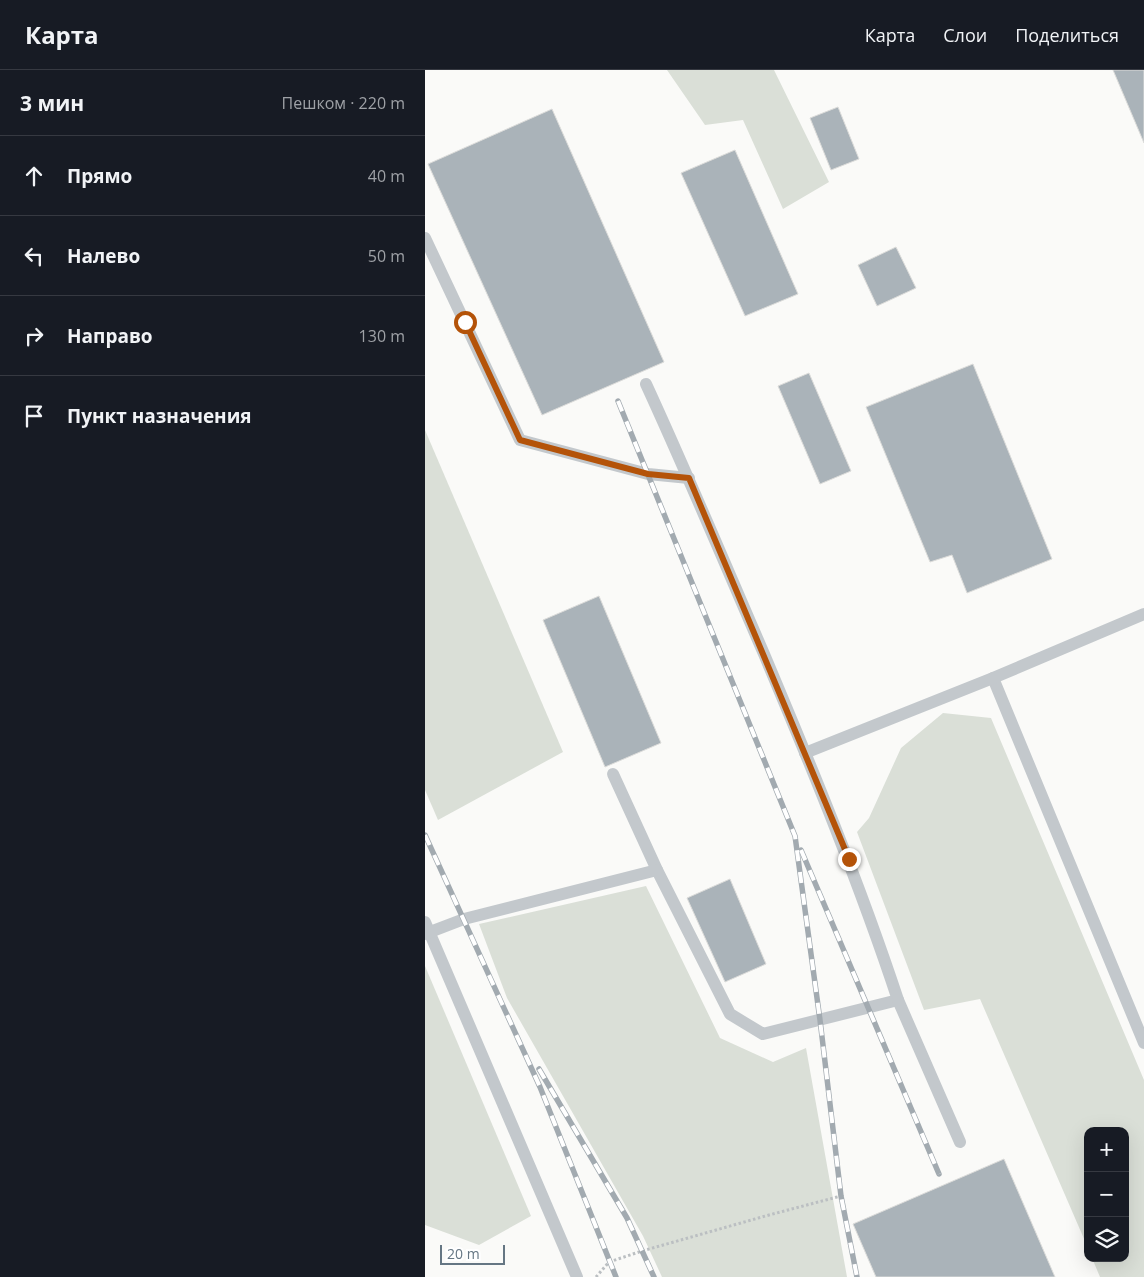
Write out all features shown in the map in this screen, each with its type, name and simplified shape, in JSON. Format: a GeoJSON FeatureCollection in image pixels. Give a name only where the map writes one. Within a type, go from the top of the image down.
{"type":"FeatureCollection","features":[{"type":"Feature","properties":{"kind":"lane"},"geometry":{"type":"LineString","coordinates":[[425,238],[520,440],[648,474],[689,478]]}},
{"type":"Feature","properties":{"kind":"lane"},"geometry":{"type":"LineString","coordinates":[[646,384],[689,478],[849,859],[898,1000],[960,1142]]}},
{"type":"Feature","properties":{"kind":"lane"},"geometry":{"type":"LineString","coordinates":[[805,753],[993,678],[1144,614]]}},
{"type":"Feature","properties":{"kind":"lane"},"geometry":{"type":"LineString","coordinates":[[993,678],[1144,1043]]}},
{"type":"Feature","properties":{"kind":"lane"},"geometry":{"type":"LineString","coordinates":[[613,774],[657,870],[730,1014],[763,1034],[898,1000]]}},
{"type":"Feature","properties":{"kind":"lane"},"geometry":{"type":"LineString","coordinates":[[577,1277],[426,929],[657,870]]}},
{"type":"Feature","properties":{"kind":"path"},"geometry":{"type":"LineString","coordinates":[[596,1277],[609,1262],[642,1250],[841,1196]]}},
{"type":"Feature","properties":{"kind":"shaded area"},"geometry":{"type":"Polygon","coordinates":[[[667,70],[774,70],[829,182],[783,209],[743,120],[705,125],[667,70]]]}},
{"type":"Feature","properties":{"kind":"shaded area"},"geometry":{"type":"Polygon","coordinates":[[[425,430],[563,752],[438,820],[425,790],[425,430]]]}},
{"type":"Feature","properties":{"kind":"shaded area"},"geometry":{"type":"Polygon","coordinates":[[[943,713],[991,718],[1144,1080],[1144,1277],[1100,1277],[1094,1262],[1129,1262],[1129,1127],[1084,1127],[1084,1239],[980,999],[924,1010],[857,832],[869,818],[901,748],[943,713]]]}},
{"type":"Feature","properties":{"kind":"shaded area"},"geometry":{"type":"Polygon","coordinates":[[[646,886],[720,1038],[773,1062],[806,1048],[847,1277],[662,1277],[643,1236],[507,998],[479,924],[646,886]]]}},
{"type":"Feature","properties":{"kind":"shaded area"},"geometry":{"type":"Polygon","coordinates":[[[425,966],[531,1216],[479,1245],[425,1225],[425,966]]]}},
{"type":"Feature","properties":{"kind":"building"},"geometry":{"type":"Polygon","coordinates":[[[1113,70],[1144,70],[1144,143],[1113,70]]]}},
{"type":"Feature","properties":{"kind":"building"},"geometry":{"type":"Polygon","coordinates":[[[838,107],[859,159],[831,170],[810,118],[838,107]]]}},
{"type":"Feature","properties":{"kind":"building"},"geometry":{"type":"Polygon","coordinates":[[[552,109],[664,362],[542,415],[428,164],[552,109]]]}},
{"type":"Feature","properties":{"kind":"building"},"geometry":{"type":"Polygon","coordinates":[[[735,150],[798,294],[745,316],[681,173],[735,150]]]}},
{"type":"Feature","properties":{"kind":"building"},"geometry":{"type":"Polygon","coordinates":[[[896,247],[916,288],[877,306],[858,265],[896,247]]]}},
{"type":"Feature","properties":{"kind":"building"},"geometry":{"type":"Polygon","coordinates":[[[973,364],[1052,559],[967,593],[952,555],[930,562],[866,407],[973,364]]]}},
{"type":"Feature","properties":{"kind":"building"},"geometry":{"type":"Polygon","coordinates":[[[809,373],[851,471],[820,484],[778,386],[809,373]]]}},
{"type":"Feature","properties":{"kind":"building"},"geometry":{"type":"Polygon","coordinates":[[[599,596],[661,743],[605,767],[543,620],[599,596]]]}},
{"type":"Feature","properties":{"kind":"building"},"geometry":{"type":"Polygon","coordinates":[[[730,879],[766,964],[725,982],[687,898],[730,879]]]}},
{"type":"Feature","properties":{"kind":"building"},"geometry":{"type":"Polygon","coordinates":[[[1004,1159],[1055,1277],[876,1277],[853,1224],[1004,1159]]]}},
{"type":"Feature","properties":{"kind":"railway"},"geometry":{"type":"LineString","coordinates":[[618,401],[795,836],[841,1196],[857,1277]]}},
{"type":"Feature","properties":{"kind":"railway"},"geometry":{"type":"LineString","coordinates":[[425,835],[540,1087],[616,1277]]}},
{"type":"Feature","properties":{"kind":"railway"},"geometry":{"type":"LineString","coordinates":[[801,850],[939,1174]]}},
{"type":"Feature","properties":{"kind":"railway"},"geometry":{"type":"LineString","coordinates":[[539,1069],[627,1218],[654,1277]]}},
{"type":"Feature","properties":{"kind":"route"},"geometry":{"type":"LineString","coordinates":[[465,322],[520,440],[648,474],[689,478],[849,859]]}}]}
